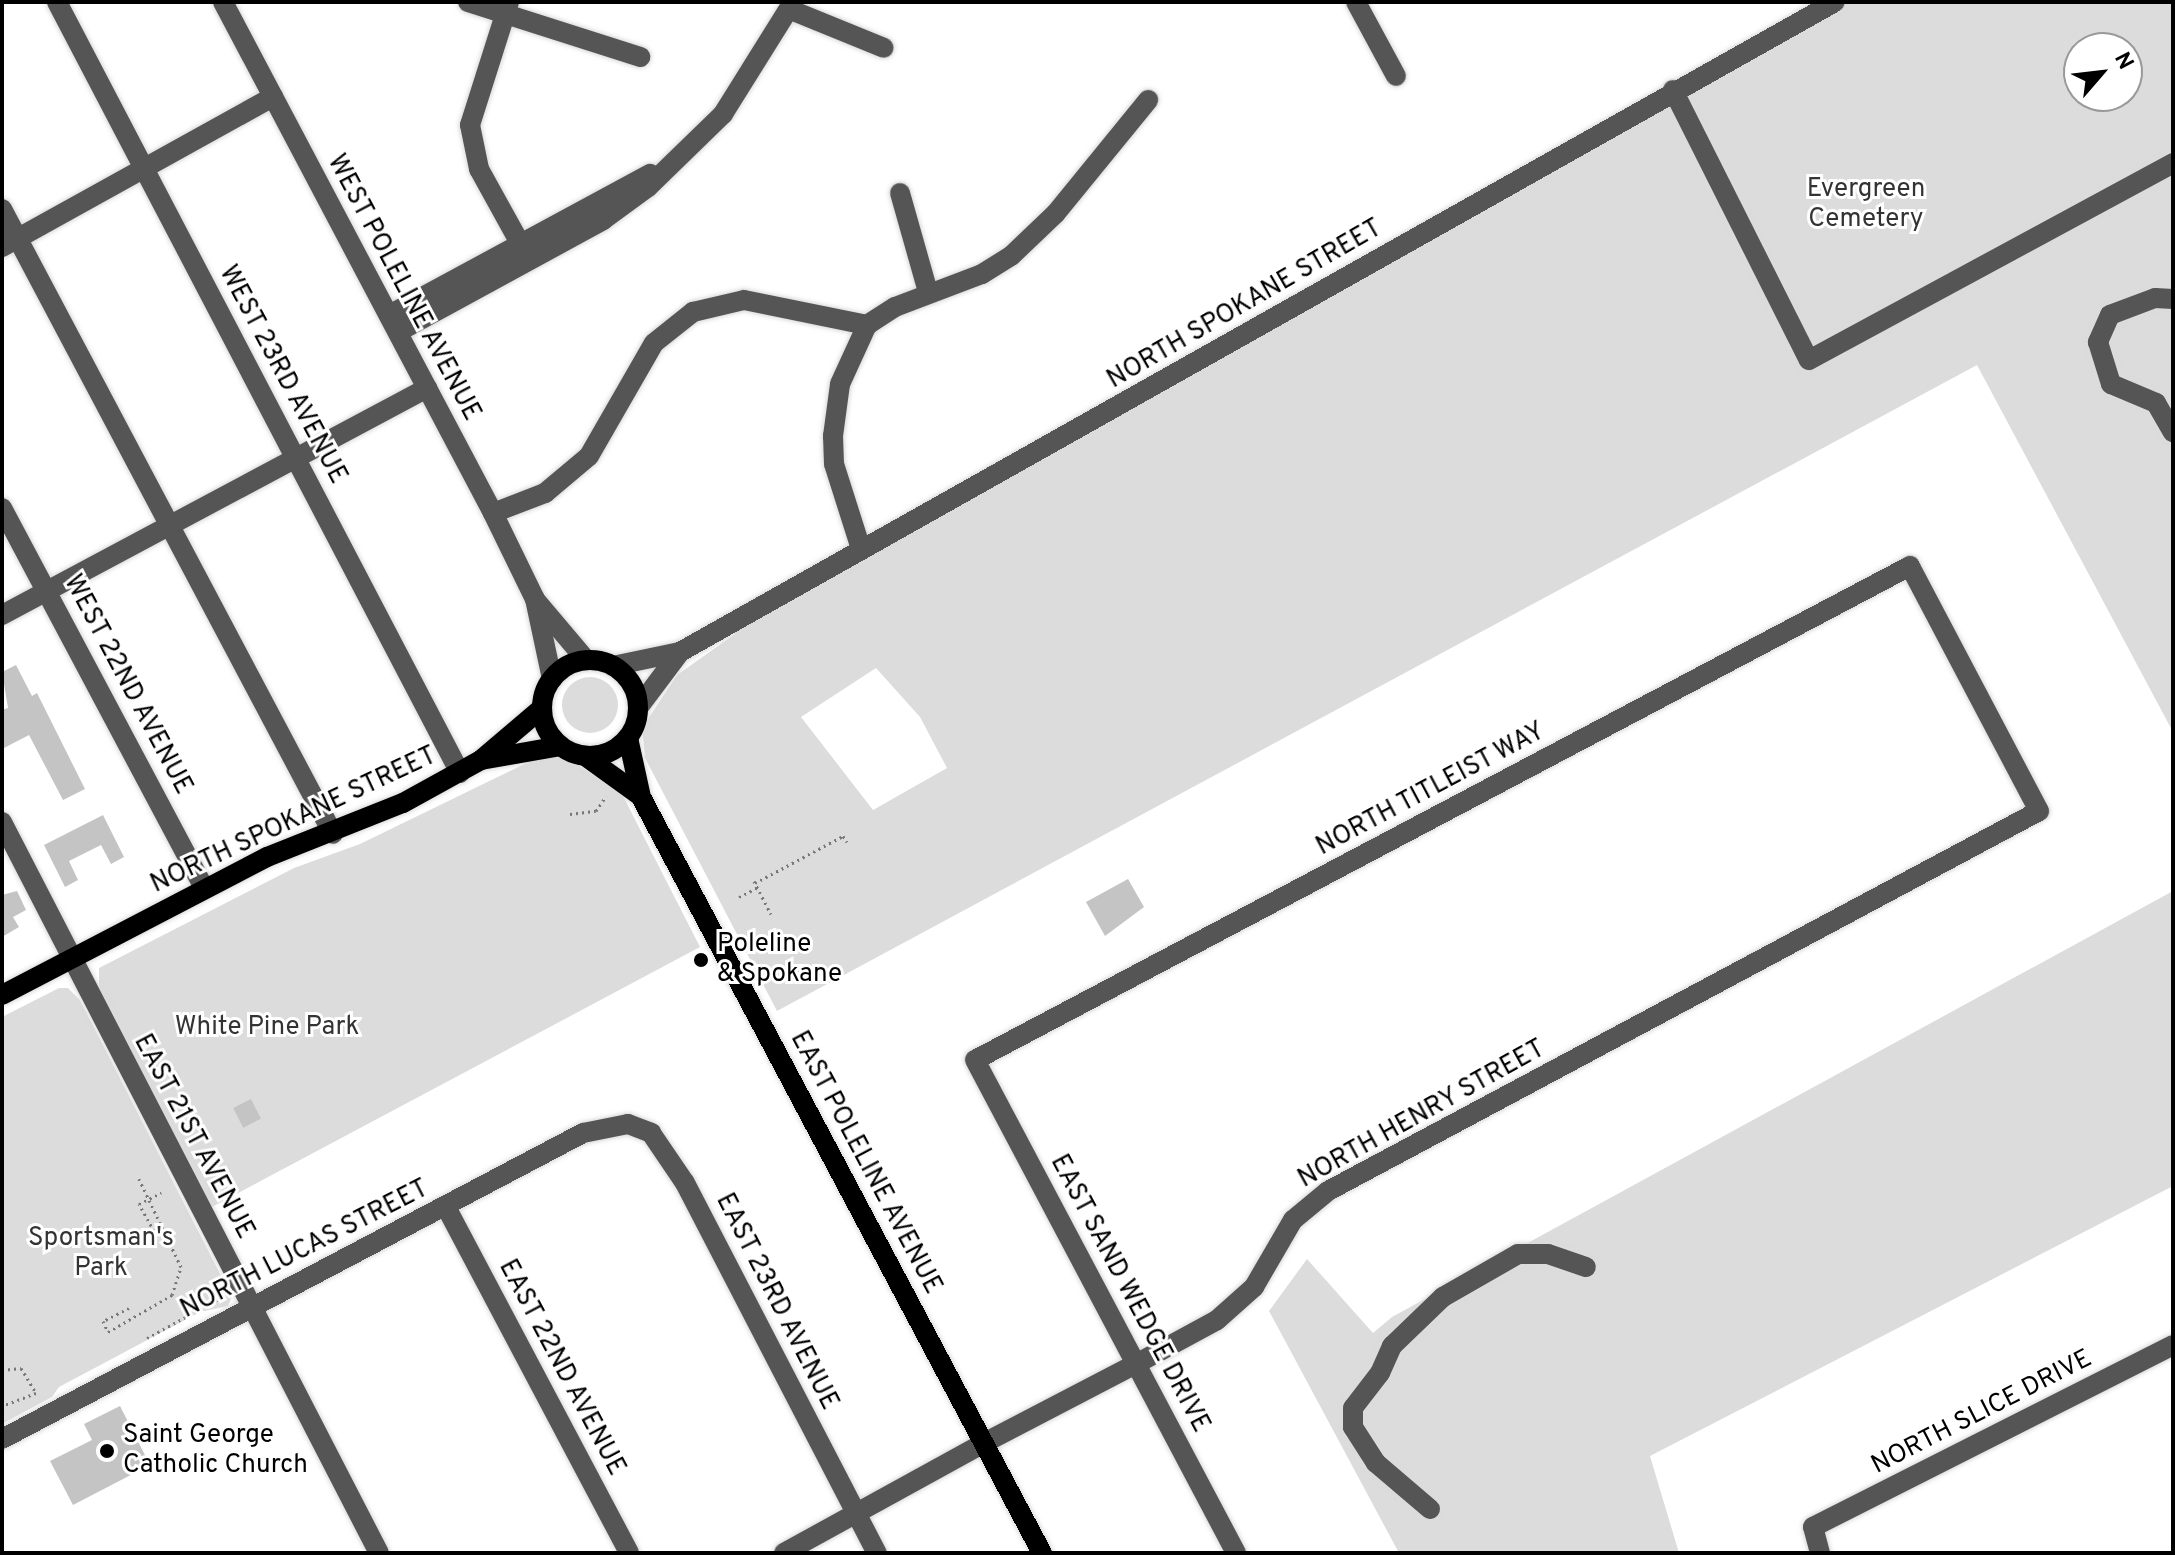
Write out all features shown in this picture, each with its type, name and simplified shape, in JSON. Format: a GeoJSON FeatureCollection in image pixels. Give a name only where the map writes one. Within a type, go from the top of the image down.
{"type":"FeatureCollection","features":[{"type":"Feature","properties":{"kind":"main road"},"geometry":{"type":"LineString","coordinates":[[586,660],[613,666],[631,683],[638,708],[628,738],[616,749],[585,756],[560,746],[547,729],[542,708],[552,679],[586,660]]}},
{"type":"Feature","properties":{"kind":"main road","name":"NORTH SPOKANE STREET"},"geometry":{"type":"LineString","coordinates":[[2,995],[267,857],[333,834],[460,773],[481,760],[542,708]]}},
{"type":"Feature","properties":{"kind":"main road","name":"EAST POLELINE AVENUE"},"geometry":{"type":"LineString","coordinates":[[628,738],[641,797],[1042,1553]]}},
{"type":"Feature","properties":{"kind":"main road","name":"NORTH SPOKANE STREET"},"geometry":{"type":"LineString","coordinates":[[481,760],[560,746]]}},
{"type":"Feature","properties":{"kind":"main road","name":"EAST POLELINE AVENUE"},"geometry":{"type":"LineString","coordinates":[[585,756],[625,781],[641,797]]}},
{"type":"Feature","properties":{"kind":"street","name":"WEST 23RD AVENUE"},"geometry":{"type":"LineString","coordinates":[[57,2],[460,773]]}},
{"type":"Feature","properties":{"kind":"street","name":"WEST POLELINE AVENUE"},"geometry":{"type":"LineString","coordinates":[[223,2],[493,513],[535,599],[586,660]]}},
{"type":"Feature","properties":{"kind":"street"},"geometry":{"type":"LineString","coordinates":[[468,2],[507,8],[640,57]]}},
{"type":"Feature","properties":{"kind":"street"},"geometry":{"type":"LineString","coordinates":[[1356,2],[1396,76]]}},
{"type":"Feature","properties":{"kind":"street","name":"NORTH SPOKANE STREET"},"geometry":{"type":"LineString","coordinates":[[613,666],[680,652],[1312,301],[1464,206],[1835,2]]}},
{"type":"Feature","properties":{"kind":"street"},"geometry":{"type":"LineString","coordinates":[[393,324],[524,252],[625,205],[723,114],[792,6],[884,48]]}},
{"type":"Feature","properties":{"kind":"street"},"geometry":{"type":"LineString","coordinates":[[507,8],[470,125],[479,169],[524,252]]}},
{"type":"Feature","properties":{"kind":"street"},"geometry":{"type":"LineString","coordinates":[[1673,90],[1809,360],[2173,163]]}},
{"type":"Feature","properties":{"kind":"street"},"geometry":{"type":"LineString","coordinates":[[10,243],[273,97]]}},
{"type":"Feature","properties":{"kind":"street"},"geometry":{"type":"LineString","coordinates":[[861,549],[834,464],[833,436],[840,384],[867,325],[928,292],[982,274],[1011,256],[1056,213],[1148,100]]}},
{"type":"Feature","properties":{"kind":"street"},"geometry":{"type":"LineString","coordinates":[[900,193],[928,292]]}},
{"type":"Feature","properties":{"kind":"street"},"geometry":{"type":"LineString","coordinates":[[2,209],[10,243],[170,523],[333,834]]}},
{"type":"Feature","properties":{"kind":"street"},"geometry":{"type":"LineString","coordinates":[[2173,299],[2155,298],[2110,315],[2098,342],[2111,384],[2156,403],[2173,433]]}},
{"type":"Feature","properties":{"kind":"street"},"geometry":{"type":"LineString","coordinates":[[493,513],[545,493],[589,456],[654,343],[693,312],[744,300],[867,325]]}},
{"type":"Feature","properties":{"kind":"street"},"geometry":{"type":"LineString","coordinates":[[2,615],[427,388]]}},
{"type":"Feature","properties":{"kind":"street","name":"WEST 22ND AVENUE"},"geometry":{"type":"LineString","coordinates":[[2,508],[204,888]]}},
{"type":"Feature","properties":{"kind":"street","name":"NORTH HENRY STREET"},"geometry":{"type":"LineString","coordinates":[[784,1553],[1136,1364],[1234,1306],[1254,1287],[1293,1220],[1328,1191],[2039,811],[1910,566]]}},
{"type":"Feature","properties":{"kind":"street","name":"NORTH TITLEIST WAY"},"geometry":{"type":"LineString","coordinates":[[975,1060],[1910,566]]}},
{"type":"Feature","properties":{"kind":"street","name":"WEST POLELINE AVENUE"},"geometry":{"type":"LineString","coordinates":[[535,599],[552,679]]}},
{"type":"Feature","properties":{"kind":"street","name":"NORTH SPOKANE STREET"},"geometry":{"type":"LineString","coordinates":[[638,708],[680,652]]}},
{"type":"Feature","properties":{"kind":"street","name":"EAST 21ST AVENUE"},"geometry":{"type":"LineString","coordinates":[[2,822],[379,1553]]}},
{"type":"Feature","properties":{"kind":"street","name":"EAST SAND WEDGE DRIVE"},"geometry":{"type":"LineString","coordinates":[[975,1060],[1236,1553]]}},
{"type":"Feature","properties":{"kind":"street","name":"NORTH LUCAS STREET"},"geometry":{"type":"LineString","coordinates":[[2,1439],[598,1127],[637,1125]]}},
{"type":"Feature","properties":{"kind":"street","name":"EAST 23RD AVENUE"},"geometry":{"type":"LineString","coordinates":[[637,1125],[664,1147],[685,1183],[877,1553]]}},
{"type":"Feature","properties":{"kind":"street","name":"EAST 22ND AVENUE"},"geometry":{"type":"LineString","coordinates":[[446,1207],[629,1553]]}},
{"type":"Feature","properties":{"kind":"street"},"geometry":{"type":"LineString","coordinates":[[1430,1509],[1376,1463],[1353,1427],[1353,1408],[1380,1373],[1392,1346],[1443,1297],[1518,1254],[1548,1254],[1586,1267]]}},
{"type":"Feature","properties":{"kind":"street","name":"NORTH SLICE DRIVE"},"geometry":{"type":"LineString","coordinates":[[1820,1553],[1813,1527],[2173,1345]]}},
{"type":"Feature","properties":{"kind":"path"},"geometry":{"type":"LineString","coordinates":[[570,814],[596,811],[609,790]]}},
{"type":"Feature","properties":{"kind":"path"},"geometry":{"type":"LineString","coordinates":[[771,914],[754,882],[843,836],[847,842]]}},
{"type":"Feature","properties":{"kind":"path"},"geometry":{"type":"LineString","coordinates":[[739,897],[757,888]]}},
{"type":"Feature","properties":{"kind":"path"},"geometry":{"type":"LineString","coordinates":[[129,1308],[103,1321],[108,1332],[172,1295],[181,1267],[139,1179]]}},
{"type":"Feature","properties":{"kind":"path"},"geometry":{"type":"LineString","coordinates":[[154,1231],[149,1217],[139,1204],[161,1193]]}},
{"type":"Feature","properties":{"kind":"path"},"geometry":{"type":"LineString","coordinates":[[141,1342],[240,1284]]}},
{"type":"Feature","properties":{"kind":"path"},"geometry":{"type":"LineString","coordinates":[[2,1370],[21,1368],[36,1393],[2,1406]]}},
{"type":"Feature","properties":{"kind":"green space","name":"Evergreen Cemetery"},"geometry":{"type":"Polygon","coordinates":[[[1835,2],[2173,2],[2173,732],[1977,365],[777,1011],[645,758],[642,728],[677,675],[735,634],[730,624],[1835,2]],[[876,668],[801,717],[873,810],[947,768],[920,717],[876,668]]]}},
{"type":"Feature","properties":{"kind":"green space"},"geometry":{"type":"Polygon","coordinates":[[[590,677],[610,685],[618,705],[610,725],[590,733],[570,725],[562,705],[570,685],[590,677]]]}},
{"type":"Feature","properties":{"kind":"green space","name":"White Pine Park"},"geometry":{"type":"Polygon","coordinates":[[[563,756],[621,792],[700,947],[212,1207],[112,1016],[99,987],[99,968],[294,868],[360,844],[539,757],[563,756]]]}},
{"type":"Feature","properties":{"kind":"green space"},"geometry":{"type":"Polygon","coordinates":[[[2173,891],[2173,1186],[1650,1456],[1679,1553],[1399,1553],[1269,1311],[1307,1259],[1373,1333],[1392,1317],[2173,891]]]}},
{"type":"Feature","properties":{"kind":"green space","name":"Sportsman's Park"},"geometry":{"type":"Polygon","coordinates":[[[59,988],[68,988],[80,1000],[232,1297],[228,1306],[200,1312],[59,1387],[52,1397],[2,1424],[2,1017],[59,988]]]}},
{"type":"Feature","properties":{"kind":"building"},"geometry":{"type":"Polygon","coordinates":[[[16,665],[32,696],[37,693],[85,789],[63,800],[29,735],[2,749],[2,710],[8,708],[2,672],[16,665]]]}},
{"type":"Feature","properties":{"kind":"building"},"geometry":{"type":"Polygon","coordinates":[[[103,815],[124,857],[111,864],[101,845],[69,861],[78,880],[65,887],[44,845],[103,815]]]}},
{"type":"Feature","properties":{"kind":"building"},"geometry":{"type":"Polygon","coordinates":[[[1128,879],[1144,907],[1105,936],[1086,902],[1128,879]]]}},
{"type":"Feature","properties":{"kind":"building"},"geometry":{"type":"Polygon","coordinates":[[[17,891],[26,910],[13,917],[19,927],[2,937],[2,895],[17,891]]]}},
{"type":"Feature","properties":{"kind":"building"},"geometry":{"type":"Polygon","coordinates":[[[251,1099],[261,1119],[243,1128],[233,1108],[251,1099]]]}},
{"type":"Feature","properties":{"kind":"building","name":"Saint George Catholic Church"},"geometry":{"type":"Polygon","coordinates":[[[120,1406],[150,1465],[73,1505],[50,1461],[92,1440],[84,1424],[120,1406]]]}},
{"type":"Feature","properties":{"kind":"place","name":"Poleline & Spokane"},"geometry":{"type":"Point","coordinates":[701,960]}},
{"type":"Feature","properties":{"kind":"place","name":"Saint George Catholic Church"},"geometry":{"type":"Point","coordinates":[107,1451]}}]}
